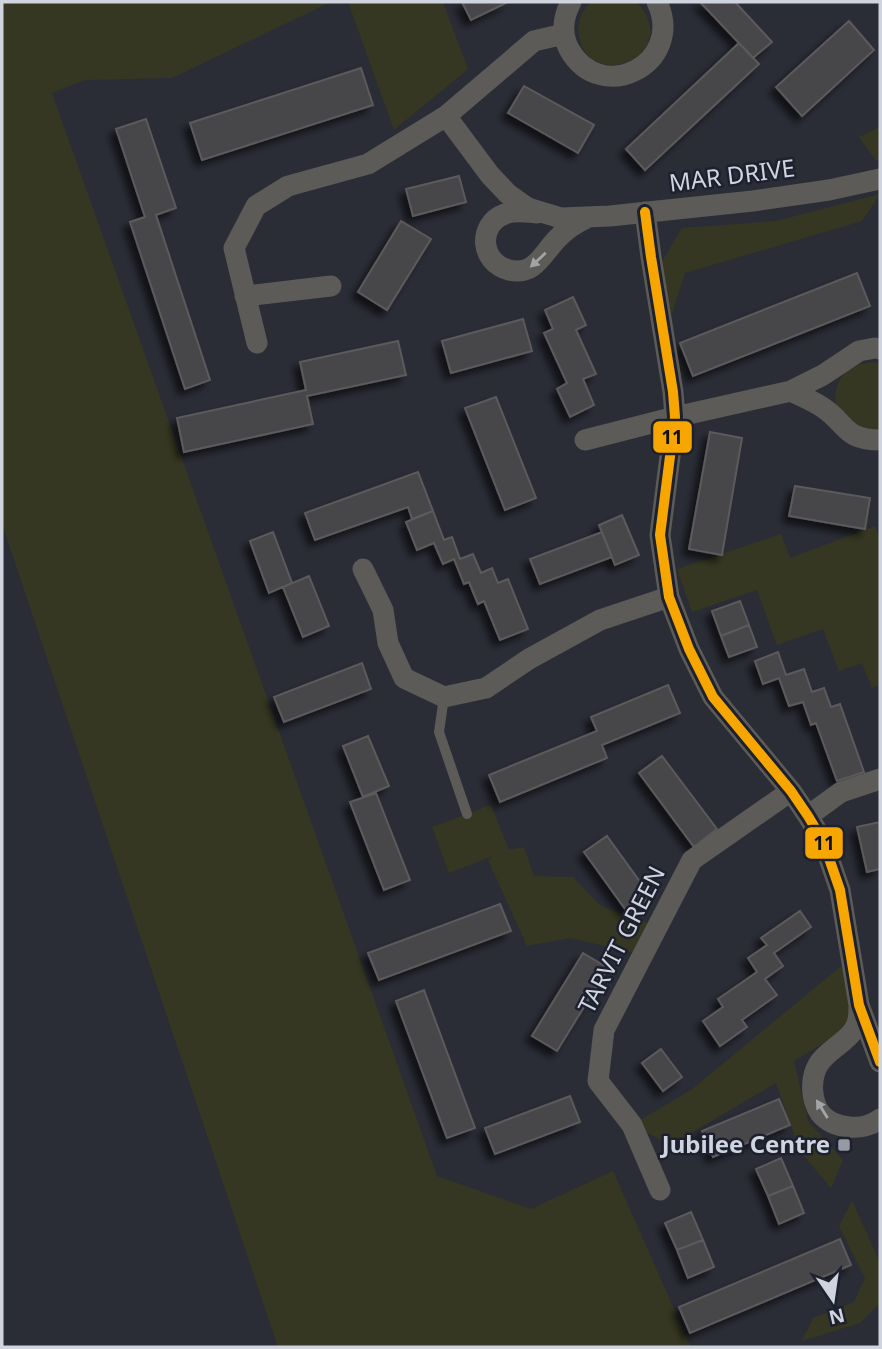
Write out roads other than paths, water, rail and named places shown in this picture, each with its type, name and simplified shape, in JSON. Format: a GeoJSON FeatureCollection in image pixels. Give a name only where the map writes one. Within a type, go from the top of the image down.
{"type":"FeatureCollection","features":[{"type":"Feature","properties":{"kind":"street"},"geometry":{"type":"LineString","coordinates":[[570,2],[564,34],[573,56],[590,71],[612,77],[628,75],[641,69],[654,56],[663,37],[664,24],[657,2]]}},
{"type":"Feature","properties":{"kind":"street"},"geometry":{"type":"LineString","coordinates":[[257,343],[234,248],[256,206],[288,186],[368,164],[446,116],[534,41],[564,34]]}},
{"type":"Feature","properties":{"kind":"street","name":"MAR DRIVE"},"geometry":{"type":"LineString","coordinates":[[446,116],[490,175],[508,194],[528,208],[561,218],[753,201],[830,190],[880,179]]}},
{"type":"Feature","properties":{"kind":"street","name":"MAR DRIVE"},"geometry":{"type":"LineString","coordinates":[[546,213],[512,211],[491,222],[485,245],[489,257],[496,265],[517,272],[529,269],[538,263],[565,231],[589,216]]}},
{"type":"Feature","properties":{"kind":"street"},"geometry":{"type":"LineString","coordinates":[[645,212],[675,417],[660,535],[669,597],[713,698],[791,791],[823,841],[840,890],[859,1005],[880,1062]]}},
{"type":"Feature","properties":{"kind":"street"},"geometry":{"type":"LineString","coordinates":[[245,296],[331,286]]}},
{"type":"Feature","properties":{"kind":"street"},"geometry":{"type":"LineString","coordinates":[[585,440],[791,391],[859,351],[880,349]]}},
{"type":"Feature","properties":{"kind":"street"},"geometry":{"type":"LineString","coordinates":[[791,391],[824,407],[848,432],[859,438],[880,440]]}},
{"type":"Feature","properties":{"kind":"street"},"geometry":{"type":"LineString","coordinates":[[363,569],[383,610],[388,643],[404,678],[444,697],[486,688],[529,659],[600,620],[669,597]]}},
{"type":"Feature","properties":{"kind":"street"},"geometry":{"type":"LineString","coordinates":[[808,816],[841,792],[880,779]]}},
{"type":"Feature","properties":{"kind":"street","name":"TARVIT GREEN"},"geometry":{"type":"LineString","coordinates":[[660,1191],[632,1125],[598,1081],[604,1030],[692,860],[791,791]]}},
{"type":"Feature","properties":{"kind":"street"},"geometry":{"type":"LineString","coordinates":[[859,1005],[858,1021],[852,1032],[818,1065],[812,1087],[820,1113],[830,1121],[839,1125],[865,1127],[880,1119]]}},
{"type":"Feature","properties":{"kind":"lane"},"geometry":{"type":"LineString","coordinates":[[444,697],[439,732],[467,814]]}},
{"type":"Feature","properties":{"kind":"place","name":"Jubilee Centre"},"geometry":{"type":"Point","coordinates":[844,1145]}}]}
